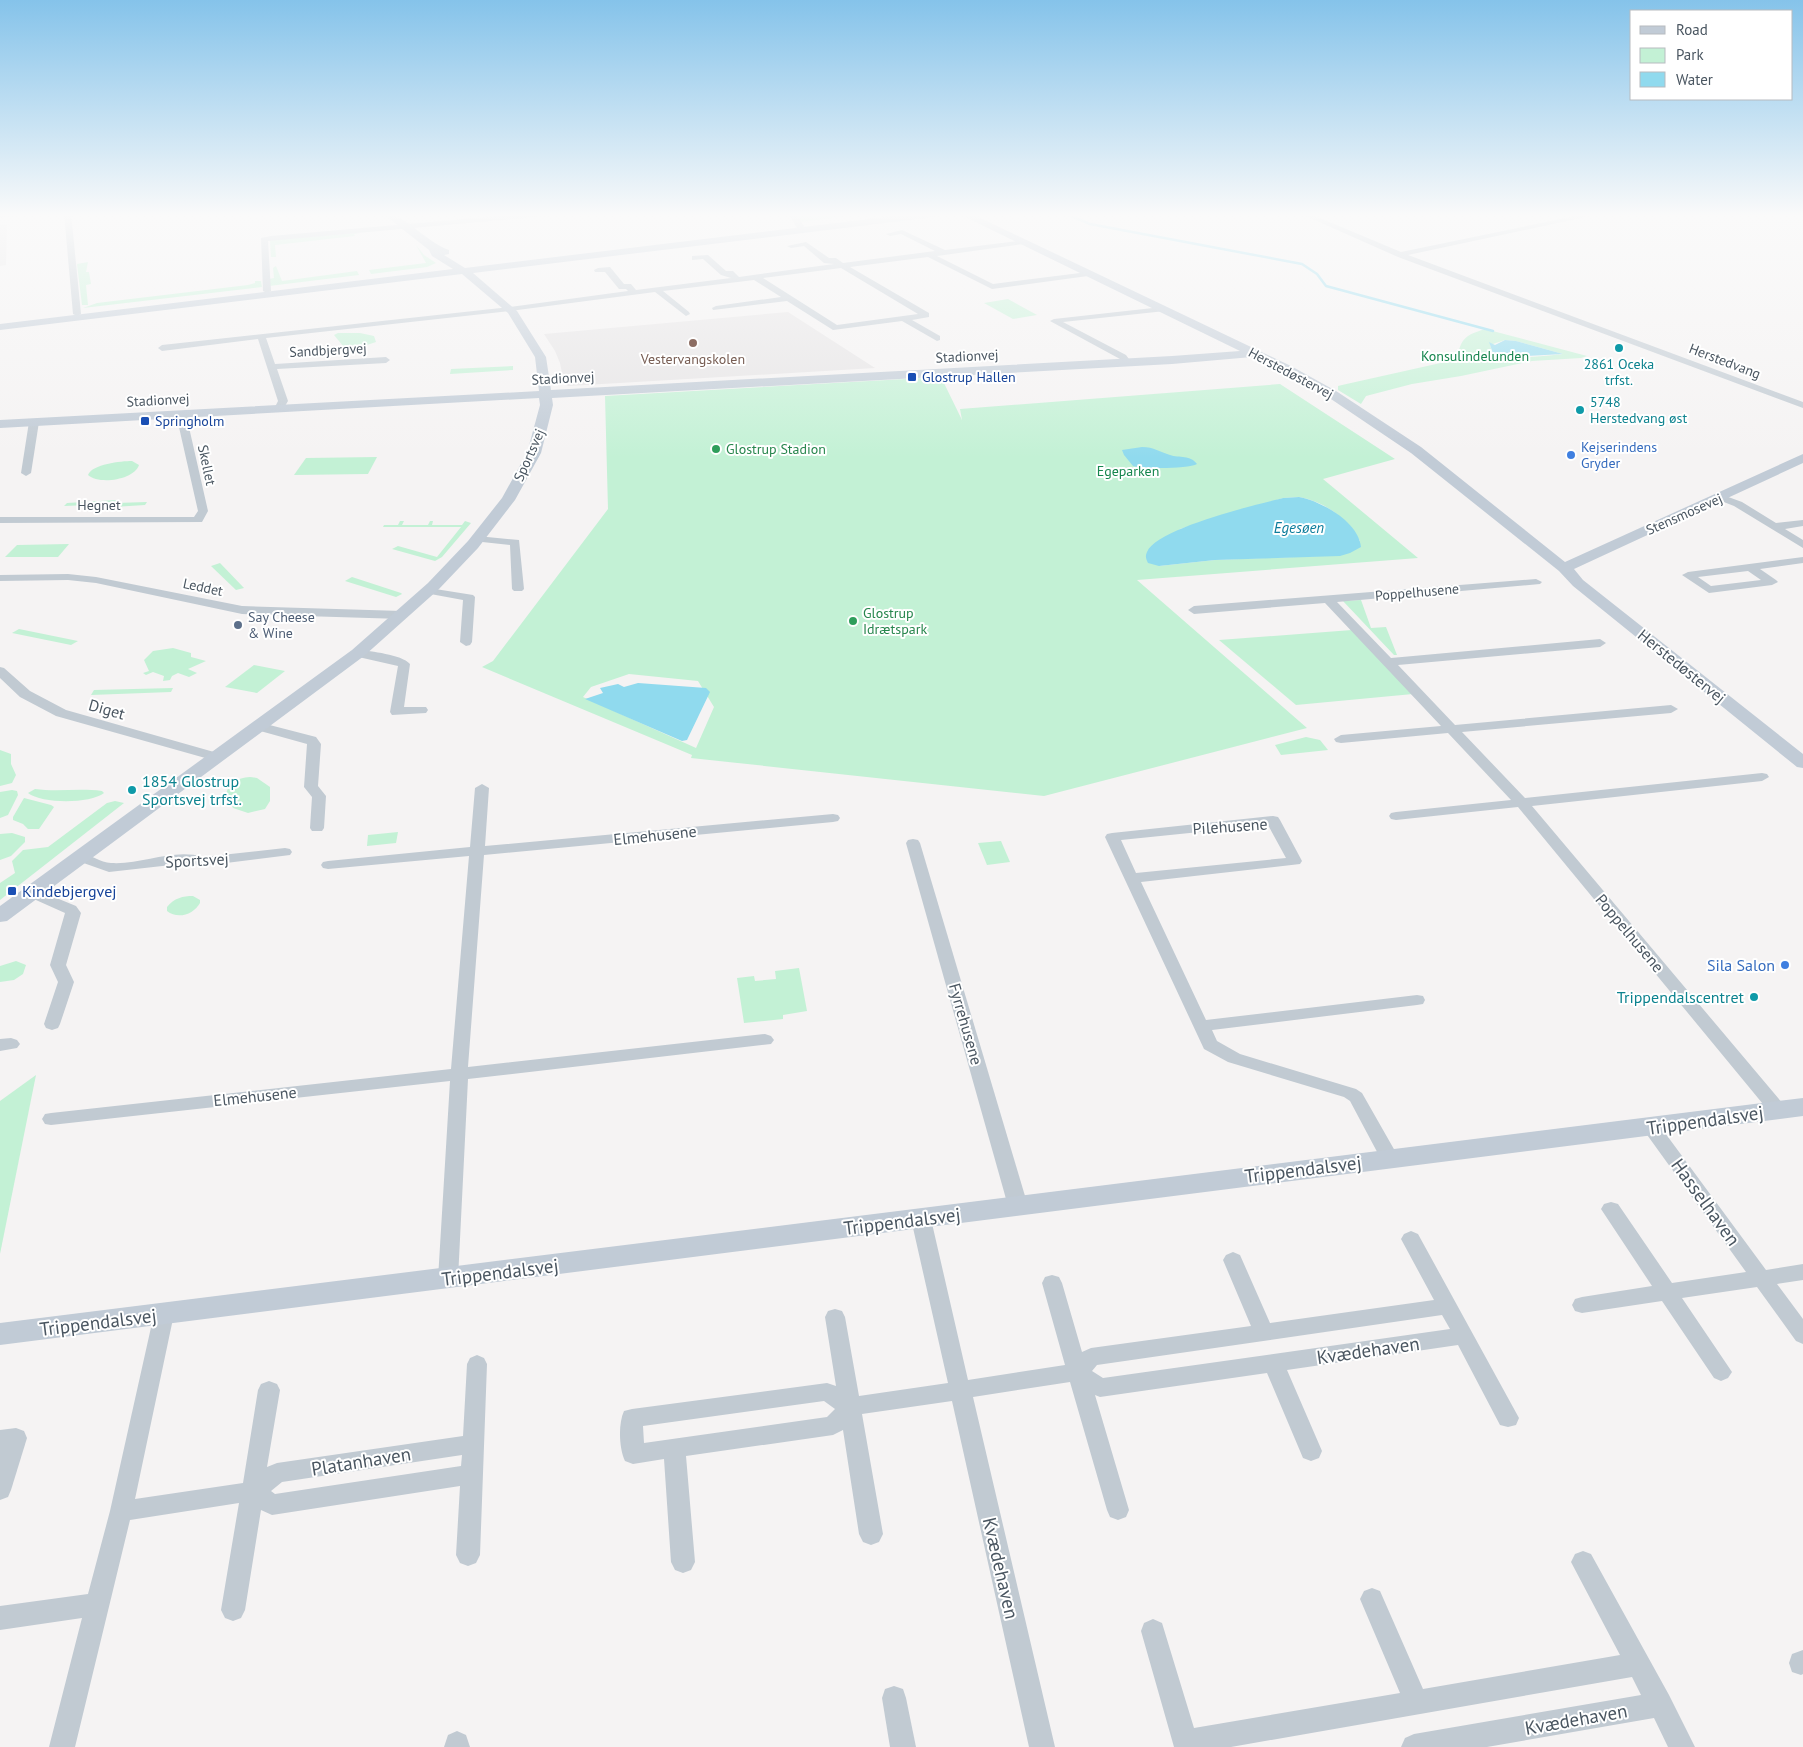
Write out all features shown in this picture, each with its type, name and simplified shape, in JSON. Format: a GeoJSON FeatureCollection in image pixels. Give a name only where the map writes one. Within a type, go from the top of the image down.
{"type":"FeatureCollection","features":[{"type":"Feature","properties":{"kind":"street"},"geometry":{"type":"LineString","coordinates":[[76,295],[77,314]]}},
{"type":"Feature","properties":{"kind":"street"},"geometry":{"type":"LineString","coordinates":[[0,325],[238,295]]}},
{"type":"Feature","properties":{"kind":"street"},"geometry":{"type":"LineString","coordinates":[[0,325],[254,295]]}},
{"type":"Feature","properties":{"kind":"street","name":"Sportsvej"},"geometry":{"type":"LineString","coordinates":[[0,916],[358,653],[429,591],[454,566],[494,519],[527,465],[543,426],[547,394],[546,375],[530,336],[510,309],[494,295]]}},
{"type":"Feature","properties":{"kind":"street"},"geometry":{"type":"LineString","coordinates":[[162,348],[622,295]]}},
{"type":"Feature","properties":{"kind":"street"},"geometry":{"type":"LineString","coordinates":[[662,295],[686,314]]}},
{"type":"Feature","properties":{"kind":"street"},"geometry":{"type":"LineString","coordinates":[[783,295],[836,328],[926,315],[891,295]]}},
{"type":"Feature","properties":{"kind":"street","name":"Herstedøstervej"},"geometry":{"type":"LineString","coordinates":[[1131,295],[1253,353],[1332,394],[1420,452],[1564,568],[1578,583],[1803,762]]}},
{"type":"Feature","properties":{"kind":"street","name":"Herstedvang"},"geometry":{"type":"LineString","coordinates":[[1510,295],[1803,405]]}},
{"type":"Feature","properties":{"kind":"street"},"geometry":{"type":"LineString","coordinates":[[716,308],[789,298]]}},
{"type":"Feature","properties":{"kind":"street"},"geometry":{"type":"LineString","coordinates":[[1127,362],[1123,357],[1054,321],[1162,309]]}},
{"type":"Feature","properties":{"kind":"street","name":"Stadionvej"},"geometry":{"type":"LineString","coordinates":[[903,318],[937,338]]}},
{"type":"Feature","properties":{"kind":"street","name":"Sandbjergvej"},"geometry":{"type":"LineString","coordinates":[[261,336],[283,401],[279,409]]}},
{"type":"Feature","properties":{"kind":"street","name":"Stadionvej"},"geometry":{"type":"LineString","coordinates":[[0,424],[1127,362],[1253,353]]}},
{"type":"Feature","properties":{"kind":"street","name":"Sandbjergvej"},"geometry":{"type":"LineString","coordinates":[[272,367],[386,360]]}},
{"type":"Feature","properties":{"kind":"street","name":"Skellet"},"geometry":{"type":"LineString","coordinates":[[181,414],[203,511],[198,520]]}},
{"type":"Feature","properties":{"kind":"street"},"geometry":{"type":"LineString","coordinates":[[26,473],[34,422]]}},
{"type":"Feature","properties":{"kind":"street","name":"Stensmosevej"},"geometry":{"type":"LineString","coordinates":[[1564,568],[1803,458]]}},
{"type":"Feature","properties":{"kind":"street"},"geometry":{"type":"LineString","coordinates":[[1720,497],[1738,504],[1803,546]]}},
{"type":"Feature","properties":{"kind":"street","name":"Hegnet"},"geometry":{"type":"LineString","coordinates":[[0,520],[198,520]]}},
{"type":"Feature","properties":{"kind":"street"},"geometry":{"type":"LineString","coordinates":[[1774,527],[1803,523]]}},
{"type":"Feature","properties":{"kind":"street"},"geometry":{"type":"LineString","coordinates":[[477,539],[515,542],[518,589]]}},
{"type":"Feature","properties":{"kind":"street"},"geometry":{"type":"LineString","coordinates":[[1750,567],[1772,582],[1709,590],[1688,575],[1803,560]]}},
{"type":"Feature","properties":{"kind":"street","name":"Herstedøstervej"},"geometry":{"type":"LineString","coordinates":[[1564,568],[1588,582],[1803,750]]}},
{"type":"Feature","properties":{"kind":"street","name":"Leddet"},"geometry":{"type":"LineString","coordinates":[[0,578],[68,577],[96,580],[242,610],[402,615]]}},
{"type":"Feature","properties":{"kind":"street","name":"Poppelhusene"},"geometry":{"type":"LineString","coordinates":[[1194,610],[1536,582]]}},
{"type":"Feature","properties":{"kind":"street"},"geometry":{"type":"LineString","coordinates":[[429,591],[469,597],[466,642]]}},
{"type":"Feature","properties":{"kind":"street","name":"Poppelhusene"},"geometry":{"type":"LineString","coordinates":[[1328,599],[1520,801],[1772,1103]]}},
{"type":"Feature","properties":{"kind":"street"},"geometry":{"type":"LineString","coordinates":[[1388,662],[1600,643]]}},
{"type":"Feature","properties":{"kind":"street"},"geometry":{"type":"LineString","coordinates":[[358,653],[398,661],[404,664],[397,712],[421,710]]}},
{"type":"Feature","properties":{"kind":"street","name":"Diget"},"geometry":{"type":"LineString","coordinates":[[0,671],[25,694],[61,713],[216,757]]}},
{"type":"Feature","properties":{"kind":"street"},"geometry":{"type":"LineString","coordinates":[[1341,739],[1671,709]]}},
{"type":"Feature","properties":{"kind":"street"},"geometry":{"type":"LineString","coordinates":[[258,726],[311,740],[314,744],[311,787],[319,796],[317,828]]}},
{"type":"Feature","properties":{"kind":"street"},"geometry":{"type":"LineString","coordinates":[[1396,816],[1762,776]]}},
{"type":"Feature","properties":{"kind":"street"},"geometry":{"type":"LineString","coordinates":[[448,1279],[459,1074],[482,788]]}},
{"type":"Feature","properties":{"kind":"street","name":"Elmehusene"},"geometry":{"type":"LineString","coordinates":[[328,865],[478,853],[833,818]]}},
{"type":"Feature","properties":{"kind":"street","name":"Pilehusene"},"geometry":{"type":"LineString","coordinates":[[1131,878],[1296,861],[1273,820],[1112,837],[1131,878],[1200,1026],[1210,1045],[1234,1058],[1343,1089],[1356,1098],[1385,1149]]}},
{"type":"Feature","properties":{"kind":"street","name":"Fyrrehusene"},"geometry":{"type":"LineString","coordinates":[[912,843],[1015,1197]]}},
{"type":"Feature","properties":{"kind":"street","name":"Sportsvej"},"geometry":{"type":"LineString","coordinates":[[80,857],[109,868],[190,858],[202,862],[285,852]]}},
{"type":"Feature","properties":{"kind":"street"},"geometry":{"type":"LineString","coordinates":[[32,893],[71,909],[73,913],[58,965],[59,970],[65,976],[66,982],[52,1024]]}},
{"type":"Feature","properties":{"kind":"street"},"geometry":{"type":"LineString","coordinates":[[1200,1026],[1417,1000]]}},
{"type":"Feature","properties":{"kind":"street","name":"Elmehusene"},"geometry":{"type":"LineString","coordinates":[[51,1119],[765,1040]]}},
{"type":"Feature","properties":{"kind":"street","name":"Trippendalsvej"},"geometry":{"type":"LineString","coordinates":[[0,1334],[921,1219],[1015,1197],[1385,1149],[1651,1127],[1772,1103],[1803,1107]]}},
{"type":"Feature","properties":{"kind":"street","name":"Hasselhaven"},"geometry":{"type":"LineString","coordinates":[[1651,1127],[1803,1335]]}},
{"type":"Feature","properties":{"kind":"street"},"geometry":{"type":"LineString","coordinates":[[1611,1209],[1721,1372]]}},
{"type":"Feature","properties":{"kind":"street","name":"Kvædehaven"},"geometry":{"type":"LineString","coordinates":[[921,1219],[1042,1747]]}},
{"type":"Feature","properties":{"kind":"street"},"geometry":{"type":"LineString","coordinates":[[1411,1239],[1508,1418]]}},
{"type":"Feature","properties":{"kind":"street"},"geometry":{"type":"LineString","coordinates":[[1233,1260],[1264,1332]]}},
{"type":"Feature","properties":{"kind":"street"},"geometry":{"type":"LineString","coordinates":[[1582,1305],[1803,1272]]}},
{"type":"Feature","properties":{"kind":"street"},"geometry":{"type":"LineString","coordinates":[[1052,1283],[1118,1510]]}},
{"type":"Feature","properties":{"kind":"street","name":"Kvædehaven"},"geometry":{"type":"LineString","coordinates":[[1447,1306],[1092,1357],[1078,1372],[1100,1388],[1463,1336]]}},
{"type":"Feature","properties":{"kind":"street"},"geometry":{"type":"LineString","coordinates":[[62,1747],[121,1511],[164,1314]]}},
{"type":"Feature","properties":{"kind":"street"},"geometry":{"type":"LineString","coordinates":[[835,1317],[871,1534]]}},
{"type":"Feature","properties":{"kind":"street"},"geometry":{"type":"LineString","coordinates":[[1273,1363],[1311,1451]]}},
{"type":"Feature","properties":{"kind":"street"},"geometry":{"type":"LineString","coordinates":[[468,1555],[477,1364]]}},
{"type":"Feature","properties":{"kind":"street"},"geometry":{"type":"LineString","coordinates":[[850,1407],[827,1392],[632,1418],[633,1454],[833,1426],[850,1407],[1078,1372]]}},
{"type":"Feature","properties":{"kind":"street"},"geometry":{"type":"LineString","coordinates":[[234,1610],[269,1390]]}},
{"type":"Feature","properties":{"kind":"street"},"geometry":{"type":"LineString","coordinates":[[0,1440],[16,1438],[0,1490]]}},
{"type":"Feature","properties":{"kind":"street","name":"Platanhaven"},"geometry":{"type":"LineString","coordinates":[[121,1511],[254,1491],[278,1473],[473,1444]]}},
{"type":"Feature","properties":{"kind":"street"},"geometry":{"type":"LineString","coordinates":[[674,1448],[683,1562]]}},
{"type":"Feature","properties":{"kind":"street","name":"Platanhaven"},"geometry":{"type":"LineString","coordinates":[[254,1491],[272,1505],[472,1474]]}},
{"type":"Feature","properties":{"kind":"street"},"geometry":{"type":"LineString","coordinates":[[1583,1562],[1682,1747]]}},
{"type":"Feature","properties":{"kind":"street"},"geometry":{"type":"LineString","coordinates":[[1372,1599],[1416,1702]]}},
{"type":"Feature","properties":{"kind":"street"},"geometry":{"type":"LineString","coordinates":[[0,1618],[98,1604]]}},
{"type":"Feature","properties":{"kind":"street"},"geometry":{"type":"LineString","coordinates":[[1153,1631],[1187,1744],[1638,1664]]}},
{"type":"Feature","properties":{"kind":"street"},"geometry":{"type":"LineString","coordinates":[[894,1698],[903,1747]]}},
{"type":"Feature","properties":{"kind":"street","name":"Kvædehaven"},"geometry":{"type":"LineString","coordinates":[[1427,1746],[1660,1704]]}},
{"type":"Feature","properties":{"kind":"shaded area","name":"Vestervangskolen"},"geometry":{"type":"Polygon","coordinates":[[[788,312],[875,368],[568,386],[564,383],[560,363],[555,351],[544,334],[788,312]]]}},
{"type":"Feature","properties":{"kind":"green space"},"geometry":{"type":"Polygon","coordinates":[[[81,295],[87,295],[88,305],[82,305],[81,295]]]}},
{"type":"Feature","properties":{"kind":"green space"},"geometry":{"type":"Polygon","coordinates":[[[168,295],[198,295],[83,308],[97,303],[168,295]]]}},
{"type":"Feature","properties":{"kind":"green space"},"geometry":{"type":"Polygon","coordinates":[[[1008,299],[1037,315],[1013,319],[984,303],[1008,299]]]}},
{"type":"Feature","properties":{"kind":"green space","name":"Konsulindelunden"},"geometry":{"type":"Polygon","coordinates":[[[1485,329],[1587,356],[1532,361],[1412,384],[1366,396],[1361,404],[1338,390],[1338,386],[1454,360],[1457,358],[1460,346],[1465,338],[1485,329]],[[1505,340],[1490,345],[1495,359],[1563,354],[1516,341],[1505,340]]]}},
{"type":"Feature","properties":{"kind":"green space"},"geometry":{"type":"Polygon","coordinates":[[[338,333],[360,333],[374,336],[376,342],[367,345],[343,346],[334,335],[338,333]]]}},
{"type":"Feature","properties":{"kind":"green space"},"geometry":{"type":"Polygon","coordinates":[[[513,366],[513,370],[450,374],[451,369],[513,366]]]}},
{"type":"Feature","properties":{"kind":"green space","name":"Glostrup Idrætspark"},"geometry":{"type":"Polygon","coordinates":[[[941,377],[962,420],[960,409],[1280,384],[1395,459],[1323,479],[1418,558],[1137,580],[1307,728],[1044,796],[691,758],[692,755],[482,667],[493,661],[608,509],[605,396],[941,377]],[[1299,497],[1283,498],[1180,529],[1159,566],[1215,560],[1320,556],[1360,541],[1342,518],[1334,512],[1309,499],[1299,497]],[[629,674],[591,687],[583,697],[696,748],[714,707],[698,681],[629,674]]]}},
{"type":"Feature","properties":{"kind":"green space"},"geometry":{"type":"Polygon","coordinates":[[[377,457],[368,474],[294,475],[306,458],[377,457]]]}},
{"type":"Feature","properties":{"kind":"green space"},"geometry":{"type":"Polygon","coordinates":[[[132,461],[139,465],[136,470],[124,477],[100,480],[88,475],[95,468],[101,466],[132,461]]]}},
{"type":"Feature","properties":{"kind":"green space"},"geometry":{"type":"Polygon","coordinates":[[[117,500],[116,503],[147,502],[145,505],[113,507],[114,504],[64,506],[67,503],[117,500]]]}},
{"type":"Feature","properties":{"kind":"green space"},"geometry":{"type":"Polygon","coordinates":[[[400,521],[404,521],[402,525],[428,525],[430,521],[433,521],[432,525],[462,525],[465,521],[471,523],[442,557],[435,561],[392,549],[398,546],[437,557],[461,527],[383,527],[384,525],[398,525],[400,521]]]}},
{"type":"Feature","properties":{"kind":"green space"},"geometry":{"type":"Polygon","coordinates":[[[69,544],[58,557],[5,557],[17,545],[69,544]]]}},
{"type":"Feature","properties":{"kind":"green space"},"geometry":{"type":"Polygon","coordinates":[[[220,563],[244,588],[236,590],[211,566],[220,563]]]}},
{"type":"Feature","properties":{"kind":"green space"},"geometry":{"type":"Polygon","coordinates":[[[352,577],[402,594],[396,597],[345,581],[352,577]]]}},
{"type":"Feature","properties":{"kind":"green space"},"geometry":{"type":"Polygon","coordinates":[[[1361,600],[1371,628],[1386,627],[1397,655],[1394,655],[1343,601],[1361,600]]]}},
{"type":"Feature","properties":{"kind":"green space"},"geometry":{"type":"Polygon","coordinates":[[[19,629],[78,641],[71,645],[12,633],[19,629]]]}},
{"type":"Feature","properties":{"kind":"green space"},"geometry":{"type":"Polygon","coordinates":[[[1352,630],[1413,694],[1296,705],[1219,640],[1352,630]]]}},
{"type":"Feature","properties":{"kind":"green space"},"geometry":{"type":"Polygon","coordinates":[[[173,648],[191,653],[191,657],[206,661],[188,669],[197,673],[189,677],[178,673],[172,676],[170,680],[163,681],[164,676],[153,672],[146,675],[143,673],[149,671],[144,660],[153,651],[173,648]]]}},
{"type":"Feature","properties":{"kind":"green space"},"geometry":{"type":"Polygon","coordinates":[[[254,665],[285,671],[257,693],[225,687],[254,665]]]}},
{"type":"Feature","properties":{"kind":"green space"},"geometry":{"type":"Polygon","coordinates":[[[173,688],[171,692],[91,695],[94,690],[173,688]]]}},
{"type":"Feature","properties":{"kind":"green space"},"geometry":{"type":"Polygon","coordinates":[[[1306,737],[1320,740],[1328,750],[1281,755],[1275,745],[1306,737]]]}},
{"type":"Feature","properties":{"kind":"green space"},"geometry":{"type":"Polygon","coordinates":[[[0,750],[11,754],[11,764],[16,775],[12,783],[0,786],[0,750]]]}},
{"type":"Feature","properties":{"kind":"green space"},"geometry":{"type":"Polygon","coordinates":[[[241,778],[257,778],[270,787],[270,801],[265,809],[248,813],[233,808],[226,795],[231,784],[241,778]]]}},
{"type":"Feature","properties":{"kind":"green space"},"geometry":{"type":"Polygon","coordinates":[[[35,789],[94,790],[104,793],[97,797],[77,801],[55,801],[35,797],[28,793],[35,789]]]}},
{"type":"Feature","properties":{"kind":"green space"},"geometry":{"type":"Polygon","coordinates":[[[17,791],[18,795],[8,815],[0,818],[0,792],[17,791]]]}},
{"type":"Feature","properties":{"kind":"green space"},"geometry":{"type":"Polygon","coordinates":[[[24,798],[54,807],[39,829],[28,829],[23,824],[13,820],[24,798]]]}},
{"type":"Feature","properties":{"kind":"green space"},"geometry":{"type":"Polygon","coordinates":[[[115,801],[124,803],[0,900],[0,883],[15,873],[12,861],[23,850],[48,847],[107,803],[115,801]]]}},
{"type":"Feature","properties":{"kind":"green space"},"geometry":{"type":"Polygon","coordinates":[[[398,832],[396,843],[367,846],[368,835],[398,832]]]}},
{"type":"Feature","properties":{"kind":"green space"},"geometry":{"type":"Polygon","coordinates":[[[12,833],[25,837],[25,842],[11,856],[0,860],[0,834],[12,833]]]}},
{"type":"Feature","properties":{"kind":"green space"},"geometry":{"type":"Polygon","coordinates":[[[1001,841],[1010,862],[987,865],[978,843],[1001,841]]]}},
{"type":"Feature","properties":{"kind":"green space"},"geometry":{"type":"Polygon","coordinates":[[[193,896],[200,900],[200,903],[190,913],[176,915],[167,911],[167,907],[176,900],[182,897],[193,896]]]}},
{"type":"Feature","properties":{"kind":"green space"},"geometry":{"type":"Polygon","coordinates":[[[16,961],[26,965],[23,974],[14,980],[0,982],[0,966],[16,961]]]}},
{"type":"Feature","properties":{"kind":"green space"},"geometry":{"type":"Polygon","coordinates":[[[799,968],[807,1011],[783,1015],[783,1019],[744,1023],[737,978],[754,976],[755,981],[776,979],[775,971],[799,968]]]}},
{"type":"Feature","properties":{"kind":"green space"},"geometry":{"type":"Polygon","coordinates":[[[36,1075],[0,1254],[0,1101],[36,1075]]]}},
{"type":"Feature","properties":{"kind":"water"},"geometry":{"type":"Polygon","coordinates":[[[1505,340],[1516,341],[1563,354],[1527,356],[1502,361],[1495,359],[1489,342],[1495,345],[1505,340]]]}},
{"type":"Feature","properties":{"kind":"water"},"geometry":{"type":"Polygon","coordinates":[[[1142,447],[1173,456],[1192,459],[1197,464],[1166,468],[1133,466],[1122,450],[1142,447]]]}},
{"type":"Feature","properties":{"kind":"water","name":"Egesøen"},"geometry":{"type":"Polygon","coordinates":[[[1299,497],[1318,503],[1338,514],[1354,529],[1361,547],[1340,556],[1215,560],[1159,566],[1147,562],[1146,553],[1155,543],[1187,526],[1252,506],[1283,498],[1299,497]]]}},
{"type":"Feature","properties":{"kind":"water"},"geometry":{"type":"Polygon","coordinates":[[[638,683],[706,688],[710,692],[687,740],[682,741],[585,699],[603,693],[600,688],[618,684],[624,687],[638,683]]]}},
{"type":"Feature","properties":{"kind":"waterway"},"geometry":{"type":"LineString","coordinates":[[1358,295],[1493,331]]}},
{"type":"Feature","properties":{"kind":"place","name":"Vestervangskolen"},"geometry":{"type":"Point","coordinates":[693,343]}},
{"type":"Feature","properties":{"kind":"place","name":"2861 Oceka trfst."},"geometry":{"type":"Point","coordinates":[1619,348]}},
{"type":"Feature","properties":{"kind":"place","name":"Glostrup Hallen"},"geometry":{"type":"Point","coordinates":[912,377]}},
{"type":"Feature","properties":{"kind":"place","name":"5748 Herstedvang øst"},"geometry":{"type":"Point","coordinates":[1580,410]}},
{"type":"Feature","properties":{"kind":"place","name":"Springholm"},"geometry":{"type":"Point","coordinates":[145,421]}},
{"type":"Feature","properties":{"kind":"place","name":"Glostrup Stadion"},"geometry":{"type":"Point","coordinates":[716,449]}},
{"type":"Feature","properties":{"kind":"place","name":"Kejserindens Gryder"},"geometry":{"type":"Point","coordinates":[1571,455]}},
{"type":"Feature","properties":{"kind":"place","name":"Glostrup Idrætspark"},"geometry":{"type":"Point","coordinates":[853,621]}},
{"type":"Feature","properties":{"kind":"place","name":"Say Cheese & Wine"},"geometry":{"type":"Point","coordinates":[238,625]}},
{"type":"Feature","properties":{"kind":"place","name":"1854 Glostrup Sportsvej trfst."},"geometry":{"type":"Point","coordinates":[132,790]}},
{"type":"Feature","properties":{"kind":"place","name":"Kindebjergvej"},"geometry":{"type":"Point","coordinates":[12,891]}},
{"type":"Feature","properties":{"kind":"place","name":"Sila Salon"},"geometry":{"type":"Point","coordinates":[1785,965]}},
{"type":"Feature","properties":{"kind":"place","name":"Trippendalscentret"},"geometry":{"type":"Point","coordinates":[1754,997]}},
{"type":"Feature","properties":{"kind":"park label","name":"Egeparken"},"geometry":{"type":"Point","coordinates":[1128,471]}}]}
